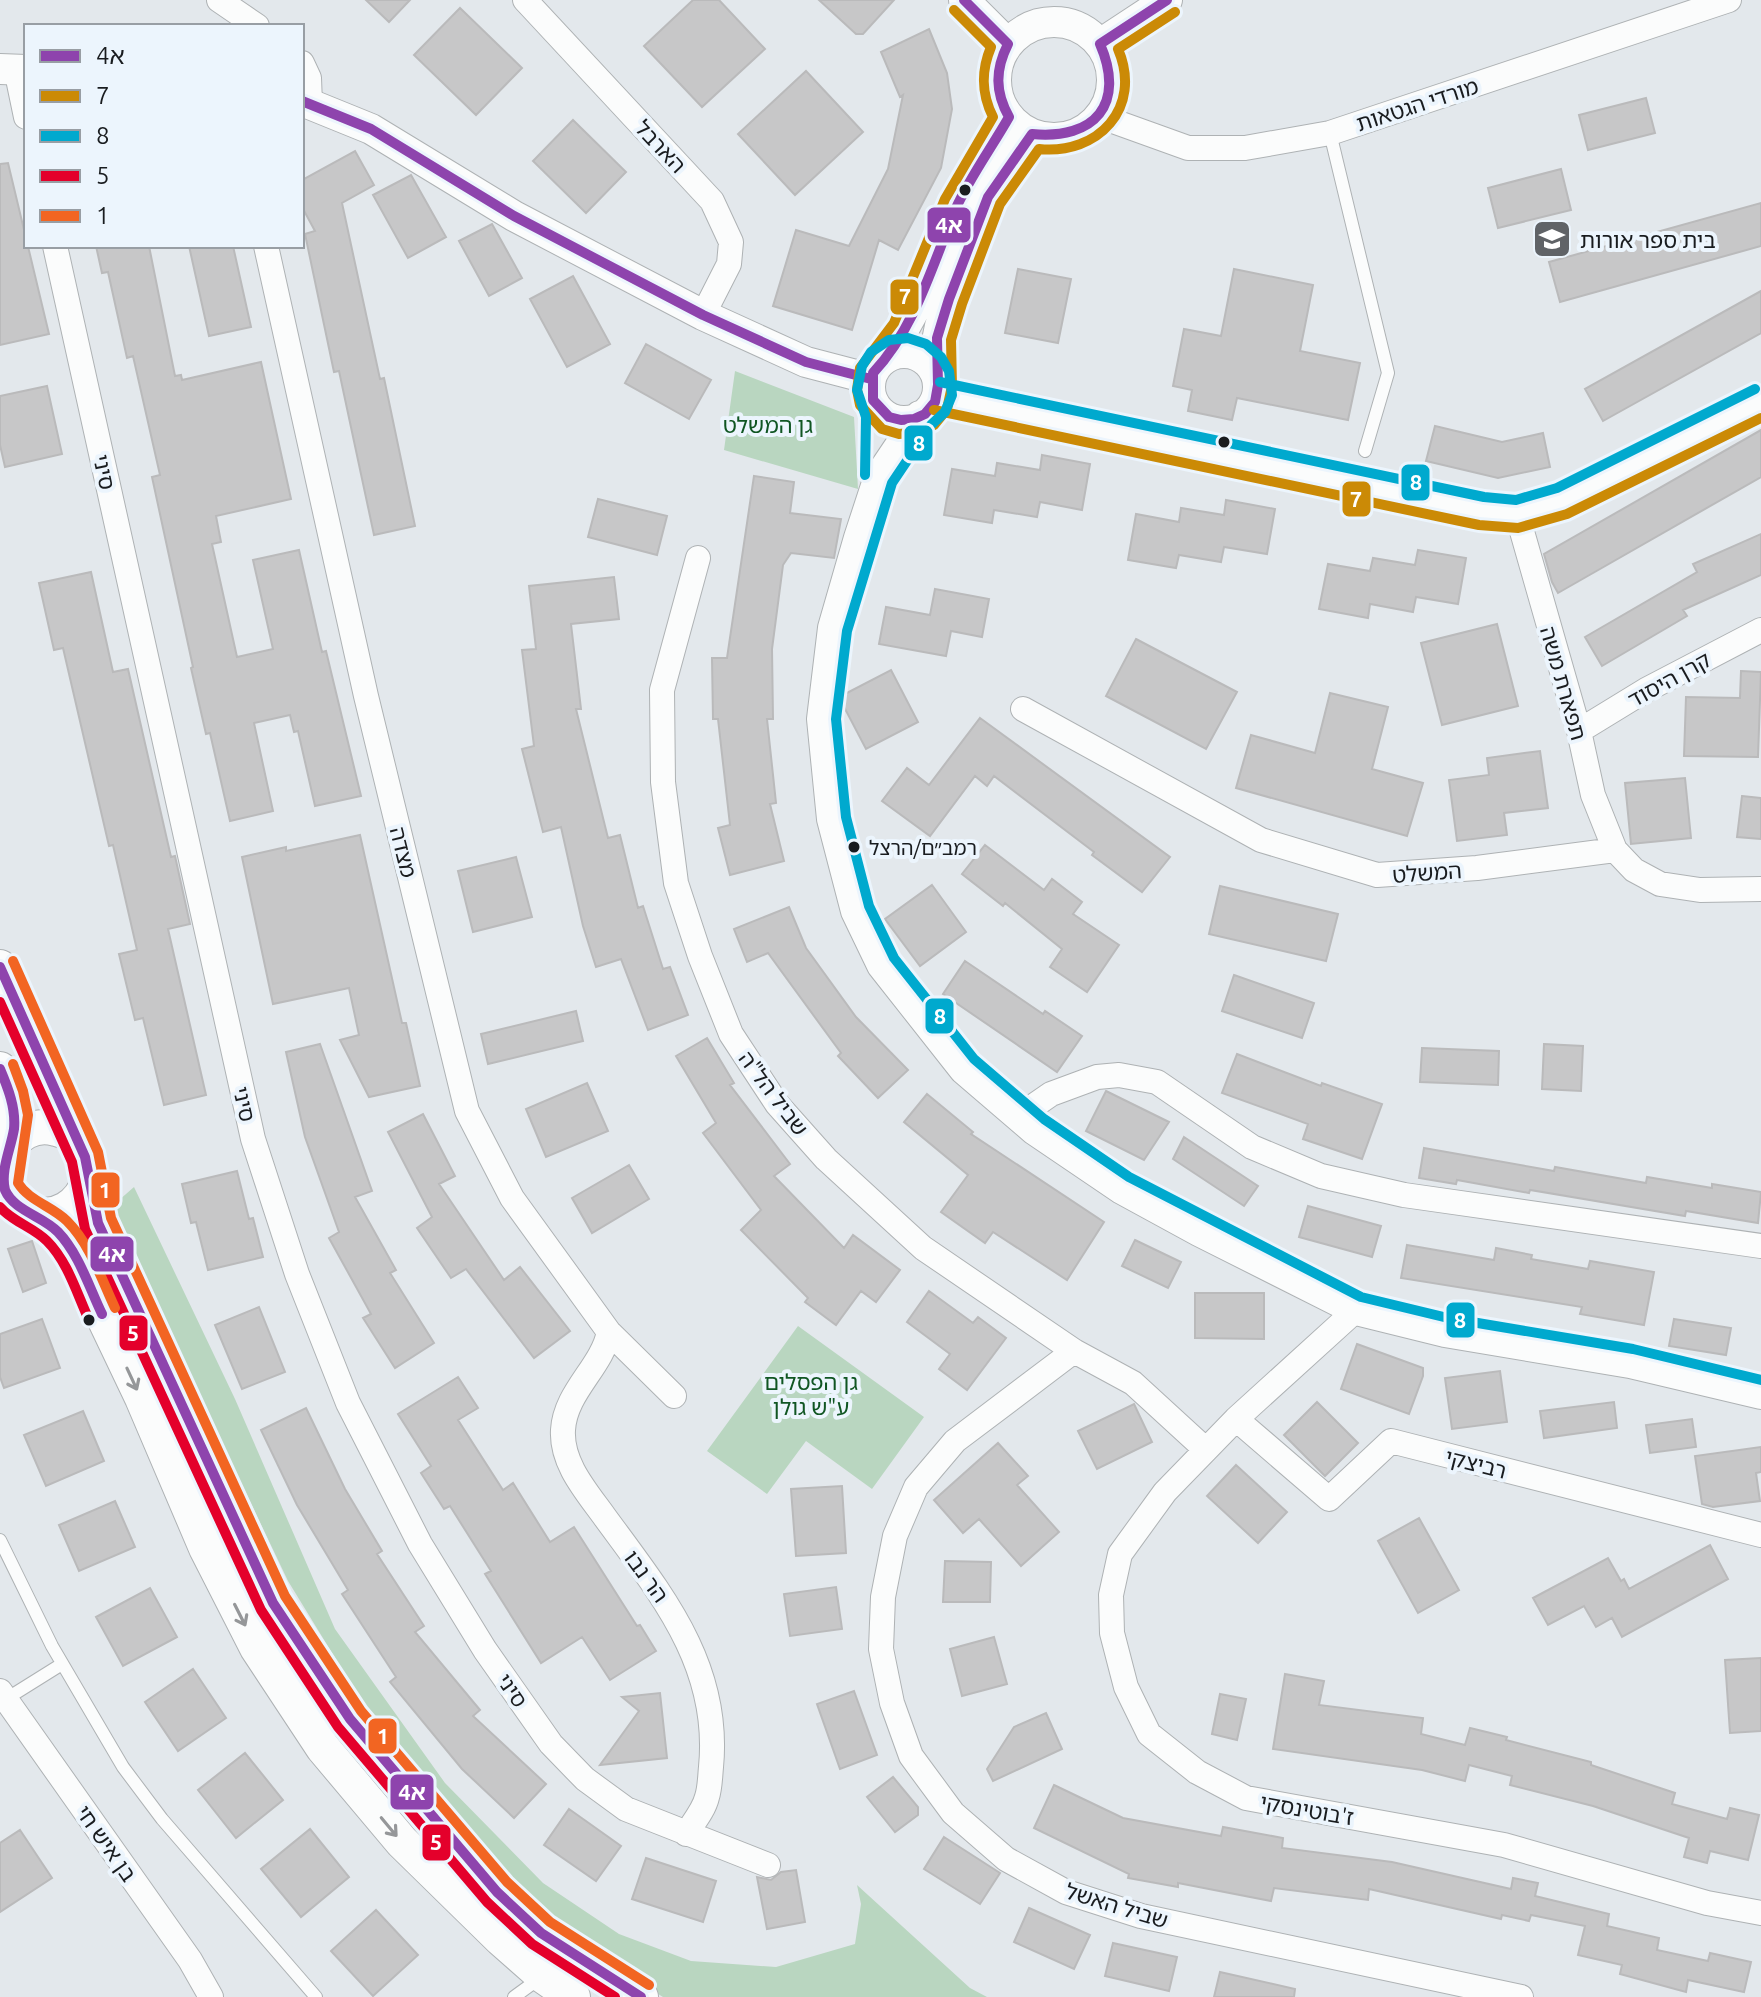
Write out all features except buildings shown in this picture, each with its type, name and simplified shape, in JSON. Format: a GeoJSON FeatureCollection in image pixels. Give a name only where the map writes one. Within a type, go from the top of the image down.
{"type":"FeatureCollection","features":[{"type":"Feature","properties":{"kind":"main road"},"geometry":{"type":"LineString","coordinates":[[0,967],[75,1138],[85,1150],[98,1223],[273,1603],[350,1719],[497,1892],[541,1933],[641,1997]]}},
{"type":"Feature","properties":{"kind":"main road"},"geometry":{"type":"LineString","coordinates":[[0,1069],[12,1099],[15,1121],[2,1163],[1,1177],[5,1191],[21,1211],[69,1245],[142,1398],[206,1548],[265,1661],[323,1748],[402,1842],[501,1939],[543,1976],[573,1997]]}},
{"type":"Feature","properties":{"kind":"main road"},"geometry":{"type":"LineString","coordinates":[[6,1149],[27,1131],[40,1128],[52,1128],[75,1138]]}},
{"type":"Feature","properties":{"kind":"main road"},"geometry":{"type":"LineString","coordinates":[[21,1211],[53,1215],[76,1203],[89,1180]]}},
{"type":"Feature","properties":{"kind":"street"},"geometry":{"type":"LineString","coordinates":[[219,0],[254,24]]}},
{"type":"Feature","properties":{"kind":"street","name":"הארבל"},"geometry":{"type":"LineString","coordinates":[[525,0],[712,201],[731,242],[729,264],[703,315]]}},
{"type":"Feature","properties":{"kind":"street"},"geometry":{"type":"LineString","coordinates":[[964,0],[1008,44]]}},
{"type":"Feature","properties":{"kind":"street"},"geometry":{"type":"LineString","coordinates":[[1100,44],[1167,0]]}},
{"type":"Feature","properties":{"kind":"street","name":"מורדי הגטאות"},"geometry":{"type":"LineString","coordinates":[[1099,116],[1188,148],[1245,148],[1330,133],[1729,0]]}},
{"type":"Feature","properties":{"kind":"street"},"geometry":{"type":"LineString","coordinates":[[1046,23],[1076,27],[1100,44],[1111,73],[1111,88],[1099,116],[1086,129],[1069,136],[1050,138],[1021,126],[1001,104],[996,89],[1000,57],[1019,34],[1046,23]]}},
{"type":"Feature","properties":{"kind":"street"},"geometry":{"type":"LineString","coordinates":[[304,67],[309,78],[306,103],[371,129],[514,216],[703,315],[806,362],[880,367],[901,353],[920,356],[930,364],[931,396]]}},
{"type":"Feature","properties":{"kind":"street"},"geometry":{"type":"LineString","coordinates":[[14,69],[24,109]]}},
{"type":"Feature","properties":{"kind":"street"},"geometry":{"type":"LineString","coordinates":[[931,396],[901,420],[889,417],[879,409],[872,395],[880,367],[911,318],[963,195],[1021,126]]}},
{"type":"Feature","properties":{"kind":"street"},"geometry":{"type":"LineString","coordinates":[[1021,126],[988,197],[940,326],[931,396],[879,477],[833,628],[822,719],[832,819],[856,911],[882,965],[964,1069],[1019,1116],[1122,1189],[1356,1310],[1445,1332],[1630,1363],[1761,1394]]}},
{"type":"Feature","properties":{"kind":"street","name":"סיני"},"geometry":{"type":"LineString","coordinates":[[55,248],[253,1139],[297,1274],[348,1403],[420,1544],[485,1650],[551,1744],[585,1779],[626,1809],[768,1865]]}},
{"type":"Feature","properties":{"kind":"street","name":"מצדה"},"geometry":{"type":"LineString","coordinates":[[266,248],[366,696],[467,1111],[512,1198],[609,1332],[674,1396]]}},
{"type":"Feature","properties":{"kind":"street"},"geometry":{"type":"LineString","coordinates":[[931,396],[1482,511],[1517,514],[1562,501],[1598,485],[1761,402]]}},
{"type":"Feature","properties":{"kind":"street"},"geometry":{"type":"LineString","coordinates":[[879,409],[879,477]]}},
{"type":"Feature","properties":{"kind":"street","name":"תפארת משה"},"geometry":{"type":"LineString","coordinates":[[1517,514],[1579,731],[1593,795],[1615,850]]}},
{"type":"Feature","properties":{"kind":"street","name":"שביל הל\"ה"},"geometry":{"type":"LineString","coordinates":[[698,558],[662,690],[663,782],[676,883],[700,956],[731,1034],[777,1104],[826,1159],[923,1248],[1074,1351],[1133,1383],[1205,1449]]}},
{"type":"Feature","properties":{"kind":"street","name":"קרן היסוד"},"geometry":{"type":"LineString","coordinates":[[1579,731],[1646,690],[1761,630]]}},
{"type":"Feature","properties":{"kind":"street","name":"המשלט"},"geometry":{"type":"LineString","coordinates":[[1023,709],[1261,840],[1377,875],[1477,868],[1615,850]]}},
{"type":"Feature","properties":{"kind":"street"},"geometry":{"type":"LineString","coordinates":[[1615,850],[1634,870],[1660,884],[1700,890],[1761,889]]}},
{"type":"Feature","properties":{"kind":"street"},"geometry":{"type":"LineString","coordinates":[[1019,1116],[1051,1094],[1097,1077],[1131,1077],[1157,1082],[1252,1147],[1321,1176],[1404,1195],[1761,1246]]}},
{"type":"Feature","properties":{"kind":"street","name":"ז'בוטינסקי"},"geometry":{"type":"LineString","coordinates":[[1356,1310],[1205,1449],[1165,1492],[1120,1554],[1111,1595],[1112,1633],[1126,1687],[1149,1734],[1197,1772],[1246,1798],[1504,1845],[1707,1903],[1761,1913]]}},
{"type":"Feature","properties":{"kind":"street","name":"הר נבו"},"geometry":{"type":"LineString","coordinates":[[609,1332],[606,1347],[567,1409],[563,1430],[566,1455],[581,1484],[669,1605],[694,1653],[711,1711],[712,1750],[707,1798],[686,1834]]}},
{"type":"Feature","properties":{"kind":"street","name":"שביל האשל"},"geometry":{"type":"LineString","coordinates":[[1074,1351],[955,1441],[916,1487],[895,1536],[883,1597],[881,1649],[892,1703],[911,1756],[953,1813],[1006,1859],[1066,1892],[1141,1916],[1521,1997]]}},
{"type":"Feature","properties":{"kind":"street","name":"רביצקי"},"geometry":{"type":"LineString","coordinates":[[1236,1419],[1329,1499],[1391,1441],[1761,1535]]}},
{"type":"Feature","properties":{"kind":"street","name":"בן איש חי"},"geometry":{"type":"LineString","coordinates":[[3,1695],[190,1960],[211,1997]]}},
{"type":"Feature","properties":{"kind":"lane"},"geometry":{"type":"LineString","coordinates":[[1330,133],[1388,373],[1365,451]]}},
{"type":"Feature","properties":{"kind":"lane"},"geometry":{"type":"LineString","coordinates":[[0,1540],[62,1664],[123,1767],[154,1809],[316,1997]]}},
{"type":"Feature","properties":{"kind":"lane"},"geometry":{"type":"LineString","coordinates":[[3,1695],[62,1664]]}},
{"type":"Feature","properties":{"kind":"lane"},"geometry":{"type":"LineString","coordinates":[[514,1997],[543,1976]]}},
{"type":"Feature","properties":{"kind":"green space","name":"גן המשלט"},"geometry":{"type":"Polygon","coordinates":[[[735,371],[854,417],[858,489],[724,450],[735,371]]]}},
{"type":"Feature","properties":{"kind":"green space"},"geometry":{"type":"Polygon","coordinates":[[[134,1187],[235,1399],[335,1629],[445,1783],[543,1883],[619,1934],[691,1961],[776,1967],[855,1944],[861,1904],[857,1885],[970,1988],[987,1997],[663,1997],[607,1962],[532,1902],[418,1781],[351,1684],[288,1581],[110,1208],[134,1187]]]}},
{"type":"Feature","properties":{"kind":"green space","name":"גן הפסלים ע\"ש גולן"},"geometry":{"type":"Polygon","coordinates":[[[798,1326],[924,1417],[872,1489],[806,1441],[767,1494],[707,1451],[798,1326]]]}},
{"type":"Feature","properties":{"kind":"transit line","name":"4א"},"geometry":{"type":"LineString","coordinates":[[964,0],[1008,44],[998,81],[1009,117],[956,208],[912,316],[873,373],[873,400],[889,417],[901,420],[925,414],[935,402],[938,385],[937,338],[988,197],[1032,134],[1073,131],[1099,114],[1107,100],[1109,84],[1100,44],[1167,0]]}},
{"type":"Feature","properties":{"kind":"transit line","name":"7"},"geometry":{"type":"LineString","coordinates":[[954,10],[991,47],[984,82],[993,117],[945,199],[894,323],[860,368],[857,390],[860,405],[882,429],[899,434],[919,432],[934,425],[947,409],[952,386],[951,340],[1000,204],[1039,149],[1060,149],[1080,144],[1097,136],[1110,123],[1120,108],[1124,90],[1124,70],[1118,49],[1175,12]]}},
{"type":"Feature","properties":{"kind":"transit line","name":"4א"},"geometry":{"type":"LineString","coordinates":[[304,102],[371,129],[514,216],[703,315],[806,362],[871,379]]}},
{"type":"Feature","properties":{"kind":"transit line","name":"8"},"geometry":{"type":"LineString","coordinates":[[865,475],[866,417],[857,390],[862,366],[871,352],[889,340],[908,338],[926,344],[941,357],[949,371],[952,395],[945,412],[931,425],[892,483],[847,631],[836,719],[846,817],[869,906],[894,958],[974,1059],[1044,1119],[1129,1177],[1361,1297],[1448,1318],[1633,1349],[1761,1380]]}},
{"type":"Feature","properties":{"kind":"transit line","name":"8"},"geometry":{"type":"LineString","coordinates":[[940,382],[1484,497],[1516,500],[1557,488],[1755,389]]}},
{"type":"Feature","properties":{"kind":"transit line","name":"7"},"geometry":{"type":"LineString","coordinates":[[934,410],[1479,525],[1518,528],[1567,514],[1761,418]]}},
{"type":"Feature","properties":{"kind":"transit line","name":"1"},"geometry":{"type":"LineString","coordinates":[[13,961],[98,1152],[111,1218],[285,1596],[361,1711],[507,1882],[550,1922],[649,1985]]}},
{"type":"Feature","properties":{"kind":"transit line","name":"4א"},"geometry":{"type":"LineString","coordinates":[[0,967],[85,1157],[98,1223],[273,1603],[350,1719],[497,1892],[541,1933],[641,1997]]}},
{"type":"Feature","properties":{"kind":"transit line","name":"5"},"geometry":{"type":"LineString","coordinates":[[0,1002],[72,1162],[85,1229],[261,1610],[338,1727],[487,1902],[532,1944],[615,1997]]}},
{"type":"Feature","properties":{"kind":"transit line","name":"1"},"geometry":{"type":"LineString","coordinates":[[13,1064],[28,1115],[18,1183],[75,1230],[115,1308]]}},
{"type":"Feature","properties":{"kind":"transit line","name":"4א"},"geometry":{"type":"LineString","coordinates":[[0,1069],[14,1113],[13,1136],[5,1167],[5,1190],[15,1203],[58,1232],[78,1260],[102,1314]]}},
{"type":"Feature","properties":{"kind":"transit line","name":"5"},"geometry":{"type":"LineString","coordinates":[[0,1207],[54,1249],[89,1320]]}},
{"type":"Feature","properties":{"kind":"place","name":"בית ספר אורות"},"geometry":{"type":"Point","coordinates":[1552,239]}},
{"type":"Feature","properties":{"kind":"place","name":"רמב״ם/הרצל"},"geometry":{"type":"Point","coordinates":[854,847]}}]}
